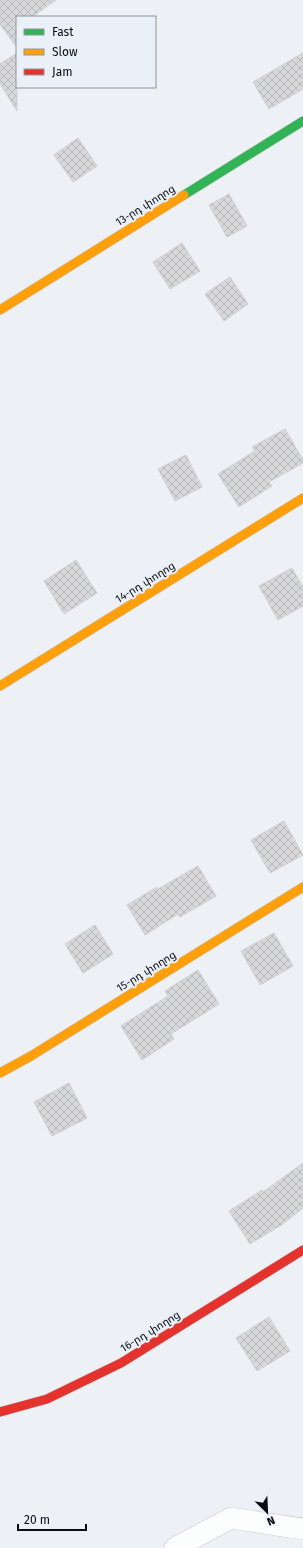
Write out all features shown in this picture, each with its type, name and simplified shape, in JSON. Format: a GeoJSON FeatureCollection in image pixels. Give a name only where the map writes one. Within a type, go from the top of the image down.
{"type":"FeatureCollection","features":[{"type":"Feature","properties":{"kind":"street","name":"13-րդ փողոց"},"geometry":{"type":"LineString","coordinates":[[0,310],[303,121]]}},
{"type":"Feature","properties":{"kind":"street","name":"14-րդ փողոց"},"geometry":{"type":"LineString","coordinates":[[0,686],[303,498]]}},
{"type":"Feature","properties":{"kind":"street","name":"15-րդ փողոց"},"geometry":{"type":"LineString","coordinates":[[0,1073],[31,1056],[303,887]]}},
{"type":"Feature","properties":{"kind":"street","name":"16-րդ փողոց"},"geometry":{"type":"LineString","coordinates":[[0,1412],[47,1400],[121,1363],[303,1250]]}},
{"type":"Feature","properties":{"kind":"street"},"geometry":{"type":"LineString","coordinates":[[175,1548],[231,1518],[303,1528]]}},
{"type":"Feature","properties":{"kind":"building"},"geometry":{"type":"Polygon","coordinates":[[[0,0],[56,0],[33,16],[16,16],[16,47],[0,24],[0,0]]]}},
{"type":"Feature","properties":{"kind":"building"},"geometry":{"type":"Polygon","coordinates":[[[303,53],[303,89],[269,109],[253,82],[303,53]]]}},
{"type":"Feature","properties":{"kind":"building"},"geometry":{"type":"Polygon","coordinates":[[[16,54],[17,111],[0,84],[0,64],[16,54]]]}},
{"type":"Feature","properties":{"kind":"building"},"geometry":{"type":"Polygon","coordinates":[[[78,138],[97,166],[73,182],[54,155],[78,138]]]}},
{"type":"Feature","properties":{"kind":"building"},"geometry":{"type":"Polygon","coordinates":[[[229,194],[247,226],[227,237],[209,205],[229,194]]]}},
{"type":"Feature","properties":{"kind":"building"},"geometry":{"type":"Polygon","coordinates":[[[182,243],[200,271],[170,289],[153,262],[182,243]]]}},
{"type":"Feature","properties":{"kind":"building"},"geometry":{"type":"Polygon","coordinates":[[[230,277],[248,304],[224,321],[205,294],[230,277]]]}},
{"type":"Feature","properties":{"kind":"building"},"geometry":{"type":"Polygon","coordinates":[[[285,429],[303,460],[303,463],[269,482],[272,486],[239,507],[218,474],[255,451],[252,447],[285,429]]]}},
{"type":"Feature","properties":{"kind":"building"},"geometry":{"type":"Polygon","coordinates":[[[186,455],[202,487],[175,501],[158,469],[186,455]]]}},
{"type":"Feature","properties":{"kind":"building"},"geometry":{"type":"Polygon","coordinates":[[[76,560],[97,593],[64,614],[44,581],[76,560]]]}},
{"type":"Feature","properties":{"kind":"building"},"geometry":{"type":"Polygon","coordinates":[[[292,568],[303,587],[303,606],[278,620],[259,586],[292,568]]]}},
{"type":"Feature","properties":{"kind":"building"},"geometry":{"type":"Polygon","coordinates":[[[284,821],[303,855],[270,873],[251,840],[284,821]]]}},
{"type":"Feature","properties":{"kind":"building"},"geometry":{"type":"Polygon","coordinates":[[[198,866],[216,896],[180,917],[178,914],[145,935],[127,905],[157,887],[158,889],[198,866]]]}},
{"type":"Feature","properties":{"kind":"building"},"geometry":{"type":"Polygon","coordinates":[[[95,925],[113,954],[83,973],[65,944],[95,925]]]}},
{"type":"Feature","properties":{"kind":"building"},"geometry":{"type":"Polygon","coordinates":[[[274,933],[293,966],[260,985],[241,951],[274,933]]]}},
{"type":"Feature","properties":{"kind":"building"},"geometry":{"type":"Polygon","coordinates":[[[198,970],[219,1004],[171,1034],[174,1039],[142,1060],[121,1026],[168,996],[165,991],[198,970]]]}},
{"type":"Feature","properties":{"kind":"building"},"geometry":{"type":"Polygon","coordinates":[[[69,1083],[87,1118],[52,1136],[34,1102],[69,1083]]]}},
{"type":"Feature","properties":{"kind":"building"},"geometry":{"type":"Polygon","coordinates":[[[303,1163],[303,1208],[283,1224],[250,1244],[229,1211],[262,1190],[263,1192],[303,1163]]]}},
{"type":"Feature","properties":{"kind":"building"},"geometry":{"type":"Polygon","coordinates":[[[269,1317],[290,1351],[257,1371],[236,1338],[269,1317]]]}},
{"type":"Feature","properties":{"kind":"traffic: fast"},"geometry":{"type":"LineString","coordinates":[[184,195],[303,121]]}},
{"type":"Feature","properties":{"kind":"traffic: slow"},"geometry":{"type":"LineString","coordinates":[[0,310],[184,195]]}},
{"type":"Feature","properties":{"kind":"traffic: slow"},"geometry":{"type":"LineString","coordinates":[[0,686],[303,498]]}},
{"type":"Feature","properties":{"kind":"traffic: slow"},"geometry":{"type":"LineString","coordinates":[[0,1073],[31,1056],[303,887]]}},
{"type":"Feature","properties":{"kind":"traffic: jam"},"geometry":{"type":"LineString","coordinates":[[0,1412],[47,1399],[121,1363],[303,1250]]}}]}
